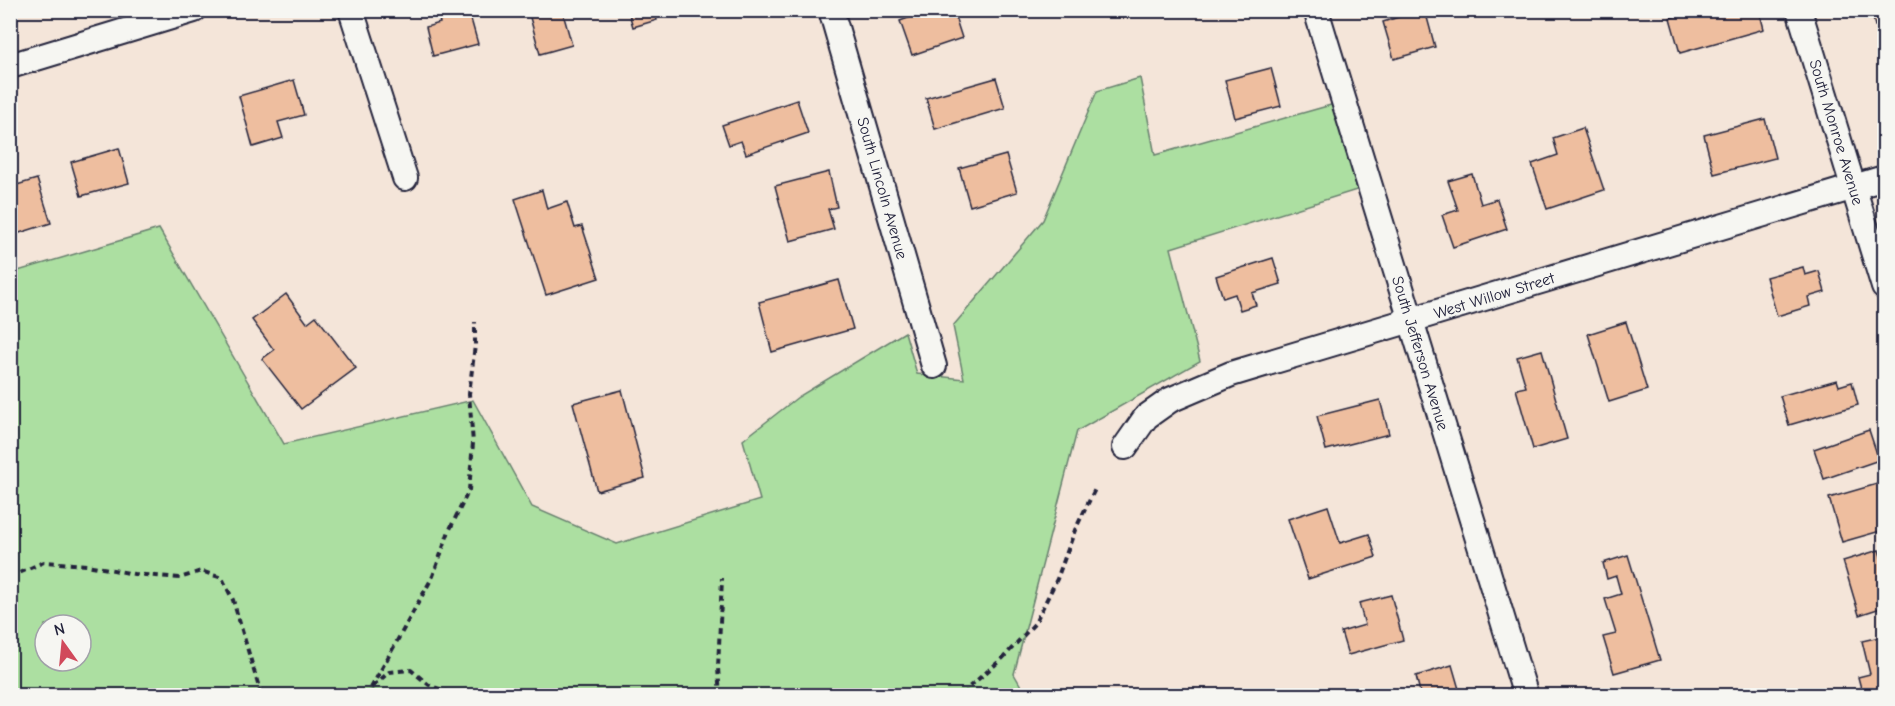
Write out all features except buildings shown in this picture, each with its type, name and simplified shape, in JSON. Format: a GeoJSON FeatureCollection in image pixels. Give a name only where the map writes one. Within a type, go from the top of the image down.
{"type":"FeatureCollection","features":[{"type":"Feature","properties":{"kind":"street"},"geometry":{"type":"LineString","coordinates":[[10,66],[194,10]]}},
{"type":"Feature","properties":{"kind":"street"},"geometry":{"type":"LineString","coordinates":[[351,10],[405,178]]}},
{"type":"Feature","properties":{"kind":"street","name":"South Lincoln Avenue"},"geometry":{"type":"LineString","coordinates":[[831,10],[934,366]]}},
{"type":"Feature","properties":{"kind":"street","name":"South Jefferson Avenue"},"geometry":{"type":"LineString","coordinates":[[1316,10],[1526,696]]}},
{"type":"Feature","properties":{"kind":"street","name":"South Monroe Avenue"},"geometry":{"type":"LineString","coordinates":[[1799,10],[1884,287]]}},
{"type":"Feature","properties":{"kind":"street","name":"West Willow Street"},"geometry":{"type":"LineString","coordinates":[[1125,447],[1146,417],[1170,400],[1231,374],[1884,178]]}},
{"type":"Feature","properties":{"kind":"path"},"geometry":{"type":"LineString","coordinates":[[372,696],[371,688],[433,576],[449,531],[469,490],[473,443],[469,394],[475,345],[475,322]]}},
{"type":"Feature","properties":{"kind":"path"},"geometry":{"type":"LineString","coordinates":[[965,696],[969,687],[1003,658],[1035,622],[1057,579],[1075,530],[1096,487]]}},
{"type":"Feature","properties":{"kind":"path"},"geometry":{"type":"LineString","coordinates":[[10,577],[44,562],[87,565],[134,574],[180,578],[201,571],[222,578],[233,600],[260,691],[270,696]]}},
{"type":"Feature","properties":{"kind":"path"},"geometry":{"type":"LineString","coordinates":[[720,696],[718,668],[722,578]]}},
{"type":"Feature","properties":{"kind":"path"},"geometry":{"type":"LineString","coordinates":[[371,688],[389,672],[411,670],[429,685],[458,696]]}},
{"type":"Feature","properties":{"kind":"green space"},"geometry":{"type":"Polygon","coordinates":[[[1140,78],[1155,155],[1338,103],[1363,188],[1171,248],[1200,361],[1077,431],[1014,674],[1026,695],[11,696],[11,273],[159,229],[284,444],[473,400],[532,507],[617,544],[760,500],[743,440],[798,397],[905,332],[917,374],[964,379],[953,326],[1043,220],[1097,91],[1140,78]]]}}]}
